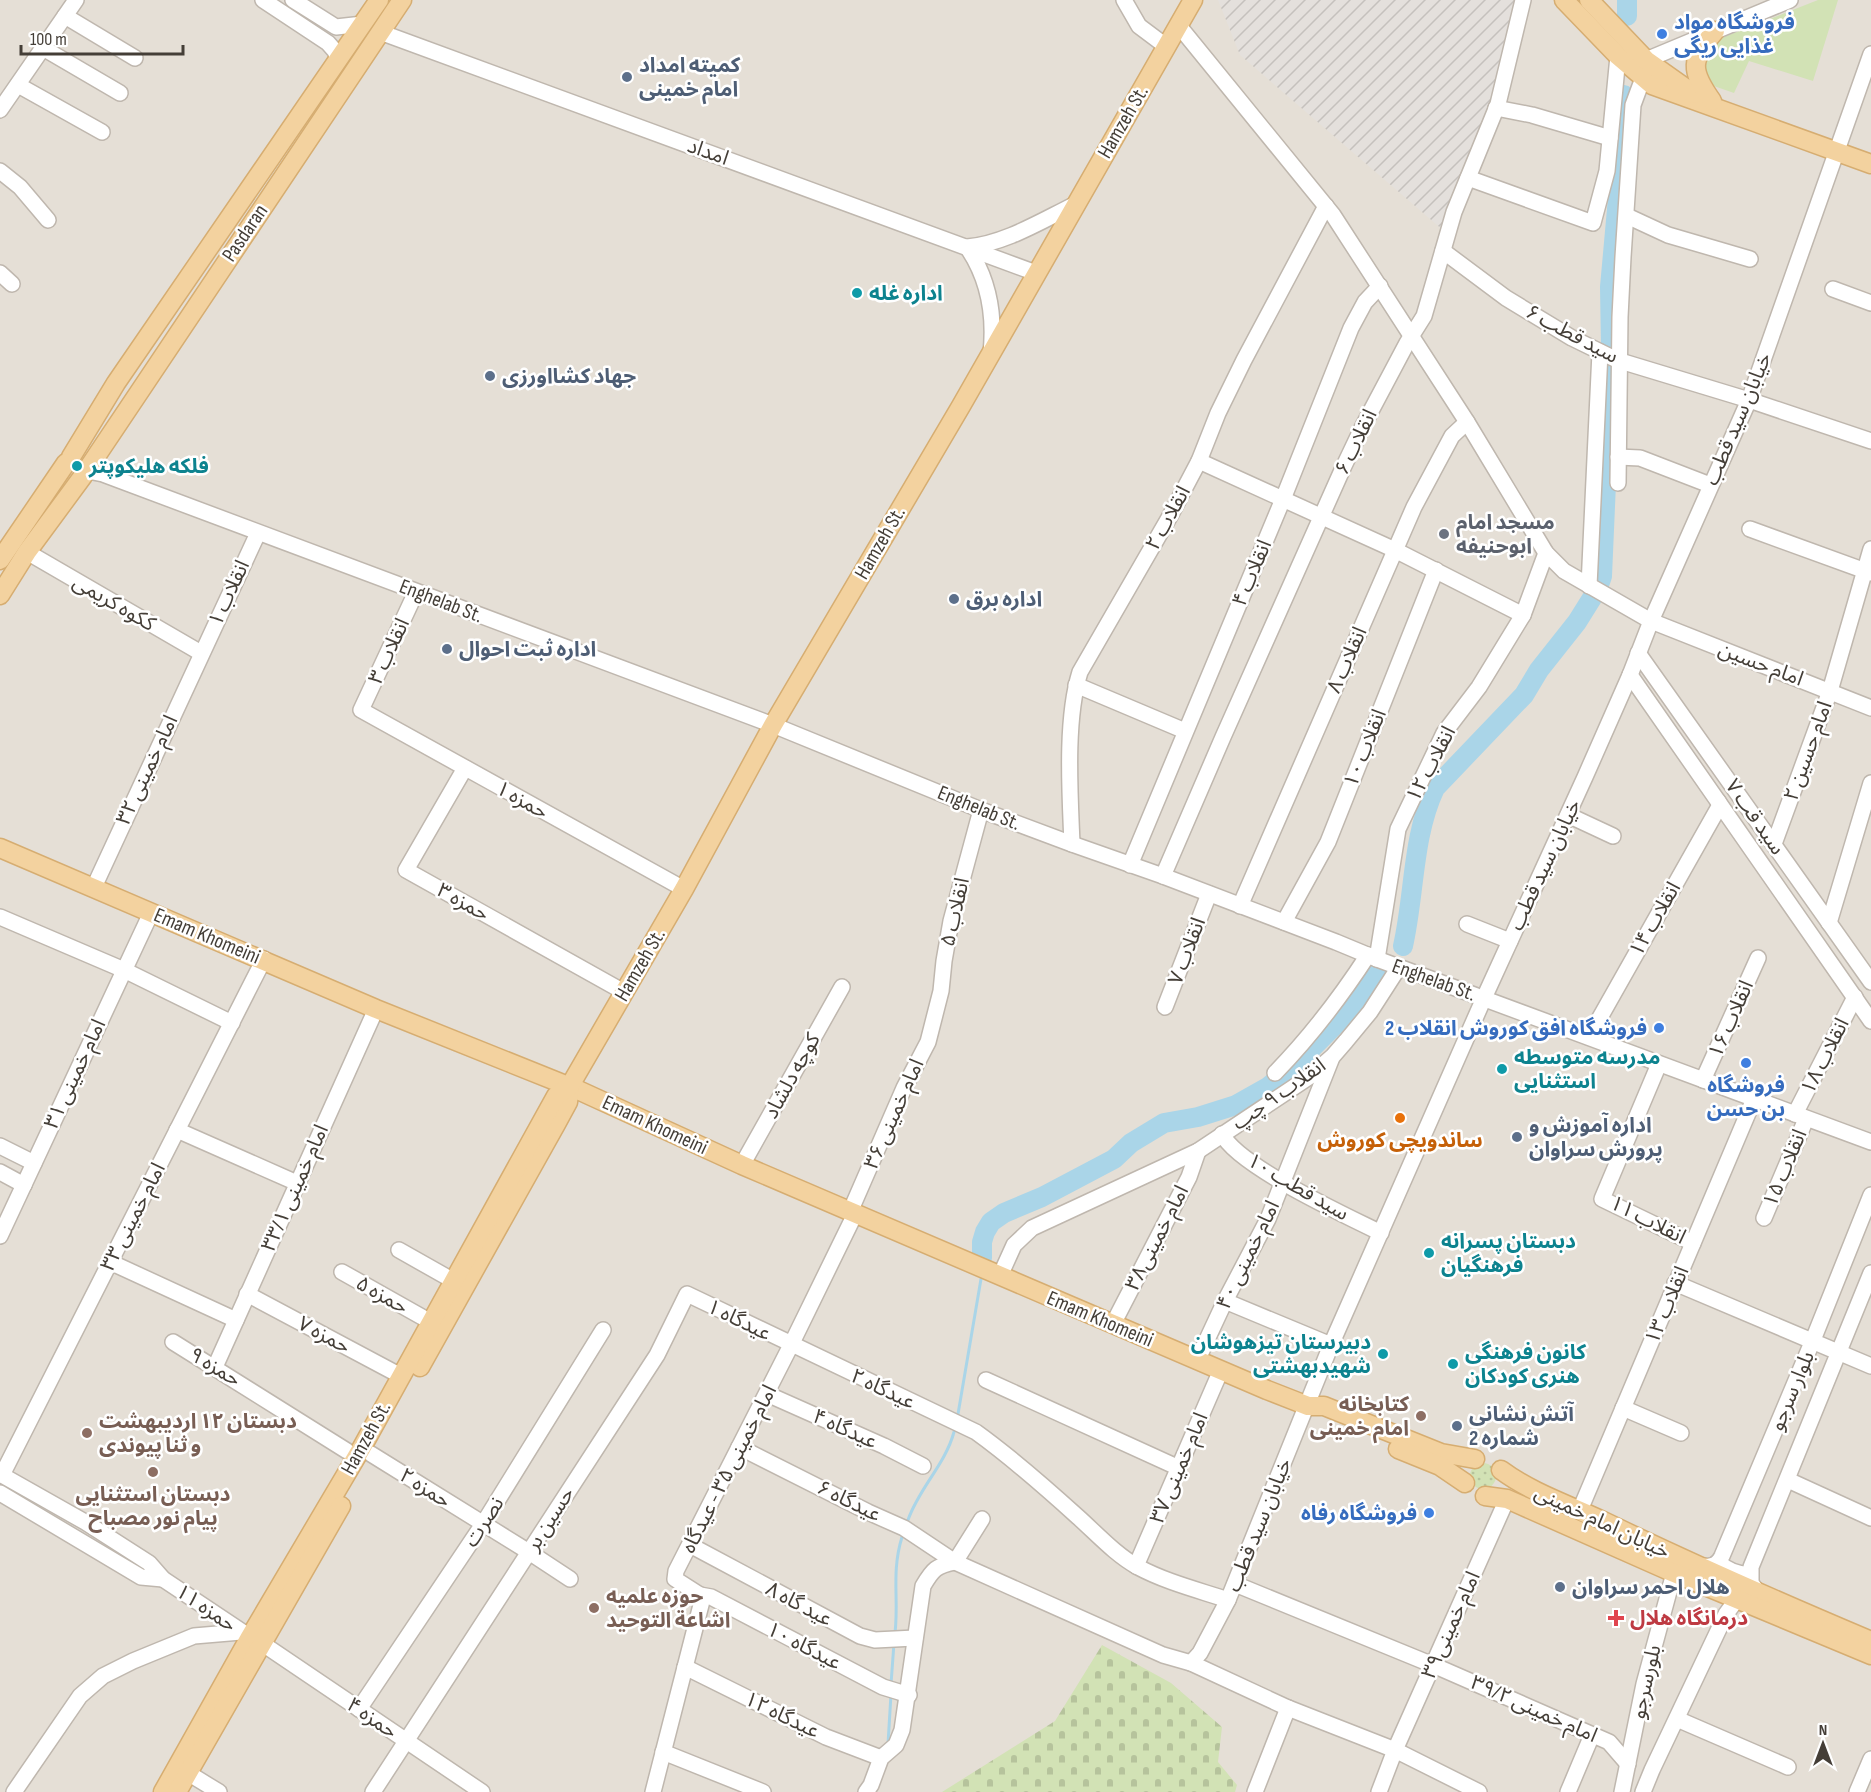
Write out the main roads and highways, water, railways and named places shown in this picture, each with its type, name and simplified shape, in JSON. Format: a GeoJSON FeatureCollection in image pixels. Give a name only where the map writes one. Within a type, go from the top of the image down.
{"type":"FeatureCollection","features":[{"type":"Feature","properties":{"kind":"main road","name":"Pasdaran"},"geometry":{"type":"LineString","coordinates":[[0,560],[68,460],[116,383],[379,0]]}},
{"type":"Feature","properties":{"kind":"main road","name":"Pasdaran"},"geometry":{"type":"LineString","coordinates":[[0,595],[27,552],[87,471],[402,0]]}},
{"type":"Feature","properties":{"kind":"main road","name":"Hamzeh St."},"geometry":{"type":"LineString","coordinates":[[163,1792],[360,1451],[556,1124],[568,1102],[570,1086],[684,889],[772,725],[991,353],[1193,0]]}},
{"type":"Feature","properties":{"kind":"main road"},"geometry":{"type":"LineString","coordinates":[[1564,0],[1618,56],[1641,70]]}},
{"type":"Feature","properties":{"kind":"main road"},"geometry":{"type":"LineString","coordinates":[[1589,0],[1653,85],[1871,164]]}},
{"type":"Feature","properties":{"kind":"main road"},"geometry":{"type":"LineString","coordinates":[[363,24],[380,32]]}},
{"type":"Feature","properties":{"kind":"main road"},"geometry":{"type":"LineString","coordinates":[[1715,31],[1701,47],[1695,72],[1718,110]]}},
{"type":"Feature","properties":{"kind":"main road"},"geometry":{"type":"LineString","coordinates":[[68,460],[78,454],[85,457],[87,471]]}},
{"type":"Feature","properties":{"kind":"main road","name":"Emam Khomeini"},"geometry":{"type":"LineString","coordinates":[[0,848],[264,959],[376,1009],[570,1086],[852,1213],[1197,1361],[1308,1406]]}},
{"type":"Feature","properties":{"kind":"main road","name":"Hamzeh St."},"geometry":{"type":"LineString","coordinates":[[360,1451],[556,1096],[570,1086]]}},
{"type":"Feature","properties":{"kind":"main road"},"geometry":{"type":"LineString","coordinates":[[1308,1406],[1324,1406],[1441,1453],[1475,1459],[1491,1459],[1501,1470],[1499,1487],[1485,1496],[1472,1493],[1465,1484],[1440,1466],[1318,1415],[1308,1406]]}},
{"type":"Feature","properties":{"kind":"main road"},"geometry":{"type":"LineString","coordinates":[[1465,1484],[1464,1472],[1470,1462],[1475,1459]]}},
{"type":"Feature","properties":{"kind":"main road","name":"خیابان امام خمینی"},"geometry":{"type":"LineString","coordinates":[[1501,1470],[1522,1485],[1695,1565],[1871,1641]]}},
{"type":"Feature","properties":{"kind":"main road","name":"خیابان امام خمینی"},"geometry":{"type":"LineString","coordinates":[[1485,1496],[1507,1499],[1674,1573],[1871,1655]]}},
{"type":"Feature","properties":{"kind":"main road","name":"Hamzeh St."},"geometry":{"type":"LineString","coordinates":[[177,1792],[251,1638]]}},
{"type":"Feature","properties":{"kind":"waterway"},"geometry":{"type":"LineString","coordinates":[[1627,0],[1627,16]]}},
{"type":"Feature","properties":{"kind":"waterway"},"geometry":{"type":"LineString","coordinates":[[1611,348],[1610,287],[1621,165],[1624,95]]}},
{"type":"Feature","properties":{"kind":"waterway"},"geometry":{"type":"LineString","coordinates":[[1600,582],[1611,367]]}},
{"type":"Feature","properties":{"kind":"waterway"},"geometry":{"type":"LineString","coordinates":[[1403,946],[1422,826],[1435,788],[1524,695],[1539,670],[1577,622],[1592,598]]}},
{"type":"Feature","properties":{"kind":"waterway"},"geometry":{"type":"LineString","coordinates":[[982,1258],[982,1242],[985,1232],[991,1222],[1004,1213],[1042,1197],[1114,1159],[1131,1143],[1164,1123],[1198,1117],[1236,1105],[1268,1087],[1296,1064],[1351,1009],[1376,975]]}},
{"type":"Feature","properties":{"kind":"waterway"},"geometry":{"type":"LineString","coordinates":[[958,1414],[981,1279]]}},
{"type":"Feature","properties":{"kind":"waterway"},"geometry":{"type":"LineString","coordinates":[[908,1520],[919,1497],[945,1455],[954,1432]]}},
{"type":"Feature","properties":{"kind":"waterway"},"geometry":{"type":"LineString","coordinates":[[895,1633],[896,1574],[902,1537]]}},
{"type":"Feature","properties":{"kind":"waterway"},"geometry":{"type":"LineString","coordinates":[[891,1684],[894,1643]]}},
{"type":"Feature","properties":{"kind":"waterway"},"geometry":{"type":"LineString","coordinates":[[888,1744],[891,1694]]}},
{"type":"Feature","properties":{"kind":"place","name":"فروشگاه مواد غذایی ریگی"},"geometry":{"type":"Point","coordinates":[1662,34]}},
{"type":"Feature","properties":{"kind":"place","name":"کمیته امداد امام خمینی"},"geometry":{"type":"Point","coordinates":[627,77]}},
{"type":"Feature","properties":{"kind":"place","name":"اداره غله"},"geometry":{"type":"Point","coordinates":[857,293]}},
{"type":"Feature","properties":{"kind":"place","name":"جهاد کشااورزی"},"geometry":{"type":"Point","coordinates":[490,376]}},
{"type":"Feature","properties":{"kind":"place","name":"فلکه هلیکوپتر"},"geometry":{"type":"Point","coordinates":[77,466]}},
{"type":"Feature","properties":{"kind":"place","name":"مسجد امام ابوحنیفه"},"geometry":{"type":"Point","coordinates":[1444,534]}},
{"type":"Feature","properties":{"kind":"place","name":"اداره برق"},"geometry":{"type":"Point","coordinates":[954,599]}},
{"type":"Feature","properties":{"kind":"place","name":"اداره ثبت احوال"},"geometry":{"type":"Point","coordinates":[447,649]}},
{"type":"Feature","properties":{"kind":"place","name":"فروشگاه افق کوروش انقلاب 2"},"geometry":{"type":"Point","coordinates":[1659,1028]}},
{"type":"Feature","properties":{"kind":"place","name":"فروشگاه بن حسن"},"geometry":{"type":"Point","coordinates":[1746,1063]}},
{"type":"Feature","properties":{"kind":"place","name":"مدرسه متوسطه استثنایی"},"geometry":{"type":"Point","coordinates":[1502,1069]}},
{"type":"Feature","properties":{"kind":"place","name":"ساندویچی کوروش"},"geometry":{"type":"Point","coordinates":[1400,1118]}},
{"type":"Feature","properties":{"kind":"place","name":"اداره آموزش و پرورش سراوان"},"geometry":{"type":"Point","coordinates":[1517,1137]}},
{"type":"Feature","properties":{"kind":"place","name":"دبستان پسرانه فرهنگیان"},"geometry":{"type":"Point","coordinates":[1429,1253]}},
{"type":"Feature","properties":{"kind":"place","name":"دبیرستان تیزهوشان شهیدبهشتی"},"geometry":{"type":"Point","coordinates":[1383,1354]}},
{"type":"Feature","properties":{"kind":"place","name":"کانون فرهنگی هنری کودکان"},"geometry":{"type":"Point","coordinates":[1453,1364]}},
{"type":"Feature","properties":{"kind":"place","name":"کتابخانه امام خمینی"},"geometry":{"type":"Point","coordinates":[1421,1416]}},
{"type":"Feature","properties":{"kind":"place","name":"آتش نشانی شماره 2"},"geometry":{"type":"Point","coordinates":[1457,1426]}},
{"type":"Feature","properties":{"kind":"place","name":"دبستان ۱۲ اردیبهشت و ثنا پیوندی"},"geometry":{"type":"Point","coordinates":[87,1433]}},
{"type":"Feature","properties":{"kind":"place","name":"دبستان استثنایی پیام نور مصباح"},"geometry":{"type":"Point","coordinates":[153,1472]}},
{"type":"Feature","properties":{"kind":"place","name":"فروشگاه رفاه"},"geometry":{"type":"Point","coordinates":[1429,1513]}},
{"type":"Feature","properties":{"kind":"place","name":"هلال احمر سراوان"},"geometry":{"type":"Point","coordinates":[1560,1587]}},
{"type":"Feature","properties":{"kind":"place","name":"حوزه علمیه اشاعة التوحید"},"geometry":{"type":"Point","coordinates":[594,1608]}},
{"type":"Feature","properties":{"kind":"place","name":"درمانگاه هلال"},"geometry":{"type":"Point","coordinates":[1616,1618]}}]}
